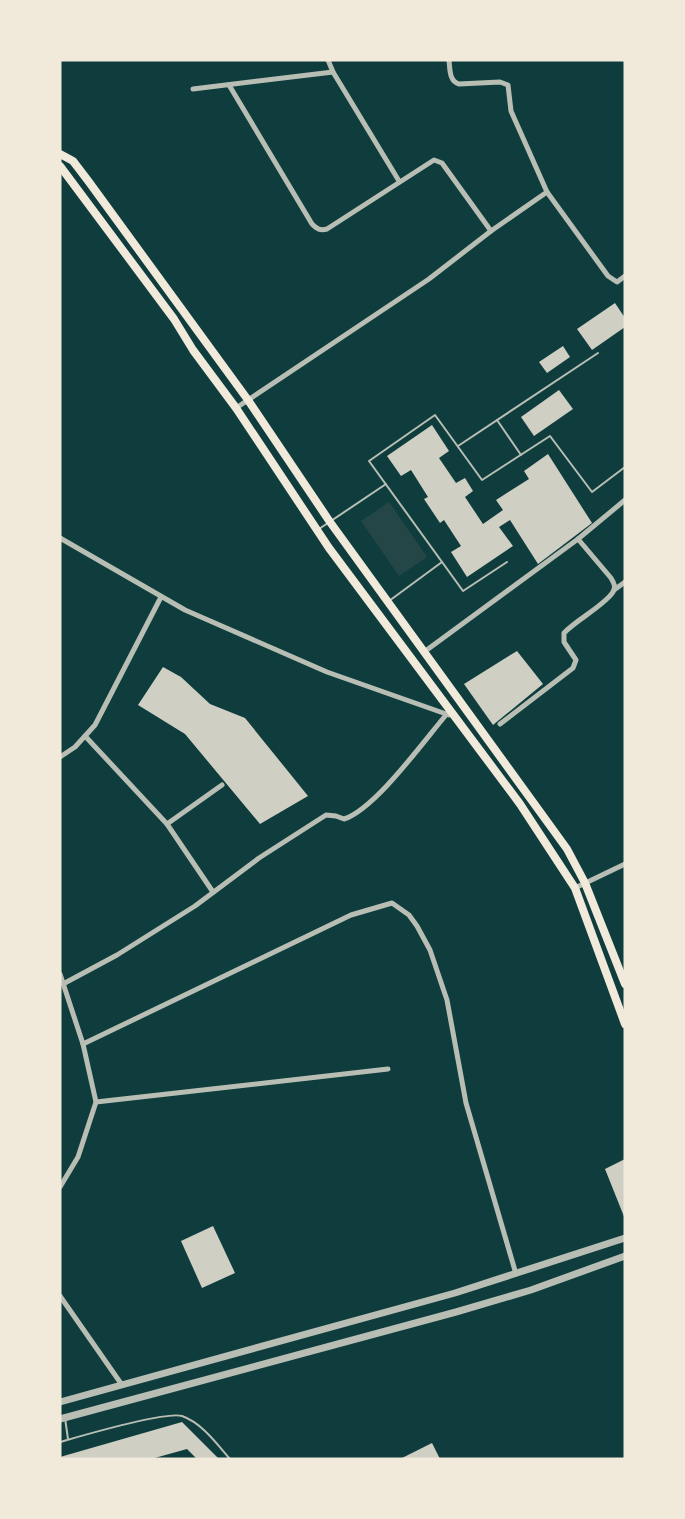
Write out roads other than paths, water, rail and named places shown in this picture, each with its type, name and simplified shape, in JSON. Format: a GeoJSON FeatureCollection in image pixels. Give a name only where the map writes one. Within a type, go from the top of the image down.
{"type":"FeatureCollection","features":[{"type":"Feature","properties":{"kind":"main road"},"geometry":{"type":"LineString","coordinates":[[60,154],[73,161],[84,175],[248,400],[387,602],[567,849],[585,883],[625,984]]}},
{"type":"Feature","properties":{"kind":"main road"},"geometry":{"type":"LineString","coordinates":[[60,166],[174,319],[329,548],[450,716],[520,804],[575,888],[625,1024]]}},
{"type":"Feature","properties":{"kind":"street"},"geometry":{"type":"LineString","coordinates":[[328,60],[399,181]]}},
{"type":"Feature","properties":{"kind":"street"},"geometry":{"type":"LineString","coordinates":[[449,60],[452,80],[455,83],[500,82],[508,85],[511,111],[547,192],[601,268],[613,280],[617,282],[623,280]]}},
{"type":"Feature","properties":{"kind":"street"},"geometry":{"type":"LineString","coordinates":[[193,89],[333,72]]}},
{"type":"Feature","properties":{"kind":"street"},"geometry":{"type":"LineString","coordinates":[[229,85],[312,224],[322,231],[429,162],[438,160],[491,231]]}},
{"type":"Feature","properties":{"kind":"street"},"geometry":{"type":"LineString","coordinates":[[236,408],[429,279],[491,231],[547,192]]}},
{"type":"Feature","properties":{"kind":"street"},"geometry":{"type":"LineString","coordinates":[[424,652],[578,539],[625,501]]}},
{"type":"Feature","properties":{"kind":"street"},"geometry":{"type":"LineString","coordinates":[[60,537],[184,610],[327,672],[450,716],[374,800],[355,816],[344,819],[326,815],[117,955],[63,984]]}},
{"type":"Feature","properties":{"kind":"street"},"geometry":{"type":"LineString","coordinates":[[578,539],[611,578],[615,585],[614,590]]}},
{"type":"Feature","properties":{"kind":"street"},"geometry":{"type":"LineString","coordinates":[[500,724],[573,668],[576,660],[564,642],[564,633],[625,582]]}},
{"type":"Feature","properties":{"kind":"street"},"geometry":{"type":"LineString","coordinates":[[60,757],[75,747],[95,725],[161,597]]}},
{"type":"Feature","properties":{"kind":"street"},"geometry":{"type":"LineString","coordinates":[[85,736],[166,824],[213,892]]}},
{"type":"Feature","properties":{"kind":"street"},"geometry":{"type":"LineString","coordinates":[[166,824],[222,785]]}},
{"type":"Feature","properties":{"kind":"street"},"geometry":{"type":"LineString","coordinates":[[575,888],[625,864]]}},
{"type":"Feature","properties":{"kind":"street"},"geometry":{"type":"LineString","coordinates":[[82,1044],[351,915],[392,903],[409,915],[417,926],[430,950],[447,1000],[466,1103],[516,1274]]}},
{"type":"Feature","properties":{"kind":"street"},"geometry":{"type":"LineString","coordinates":[[60,974],[82,1044],[96,1102],[78,1157],[60,1188]]}},
{"type":"Feature","properties":{"kind":"street"},"geometry":{"type":"LineString","coordinates":[[96,1102],[388,1069]]}},
{"type":"Feature","properties":{"kind":"street"},"geometry":{"type":"LineString","coordinates":[[60,1402],[455,1293],[625,1238]]}},
{"type":"Feature","properties":{"kind":"street"},"geometry":{"type":"LineString","coordinates":[[63,1419],[456,1312],[531,1290],[625,1256]]}},
{"type":"Feature","properties":{"kind":"street"},"geometry":{"type":"LineString","coordinates":[[60,1296],[122,1384]]}},
{"type":"Feature","properties":{"kind":"lane"},"geometry":{"type":"LineString","coordinates":[[458,446],[598,353]]}},
{"type":"Feature","properties":{"kind":"lane"},"geometry":{"type":"LineString","coordinates":[[507,562],[463,591],[369,461],[435,415],[482,480],[550,436],[591,492],[625,467]]}},
{"type":"Feature","properties":{"kind":"lane"},"geometry":{"type":"LineString","coordinates":[[497,420],[521,455]]}},
{"type":"Feature","properties":{"kind":"lane"},"geometry":{"type":"LineString","coordinates":[[318,529],[386,483]]}},
{"type":"Feature","properties":{"kind":"lane"},"geometry":{"type":"LineString","coordinates":[[387,602],[442,562]]}},
{"type":"Feature","properties":{"kind":"lane"},"geometry":{"type":"LineString","coordinates":[[60,1442],[135,1423],[180,1415],[202,1429],[230,1459]]}},
{"type":"Feature","properties":{"kind":"lane"},"geometry":{"type":"LineString","coordinates":[[63,1419],[69,1440]]}}]}
